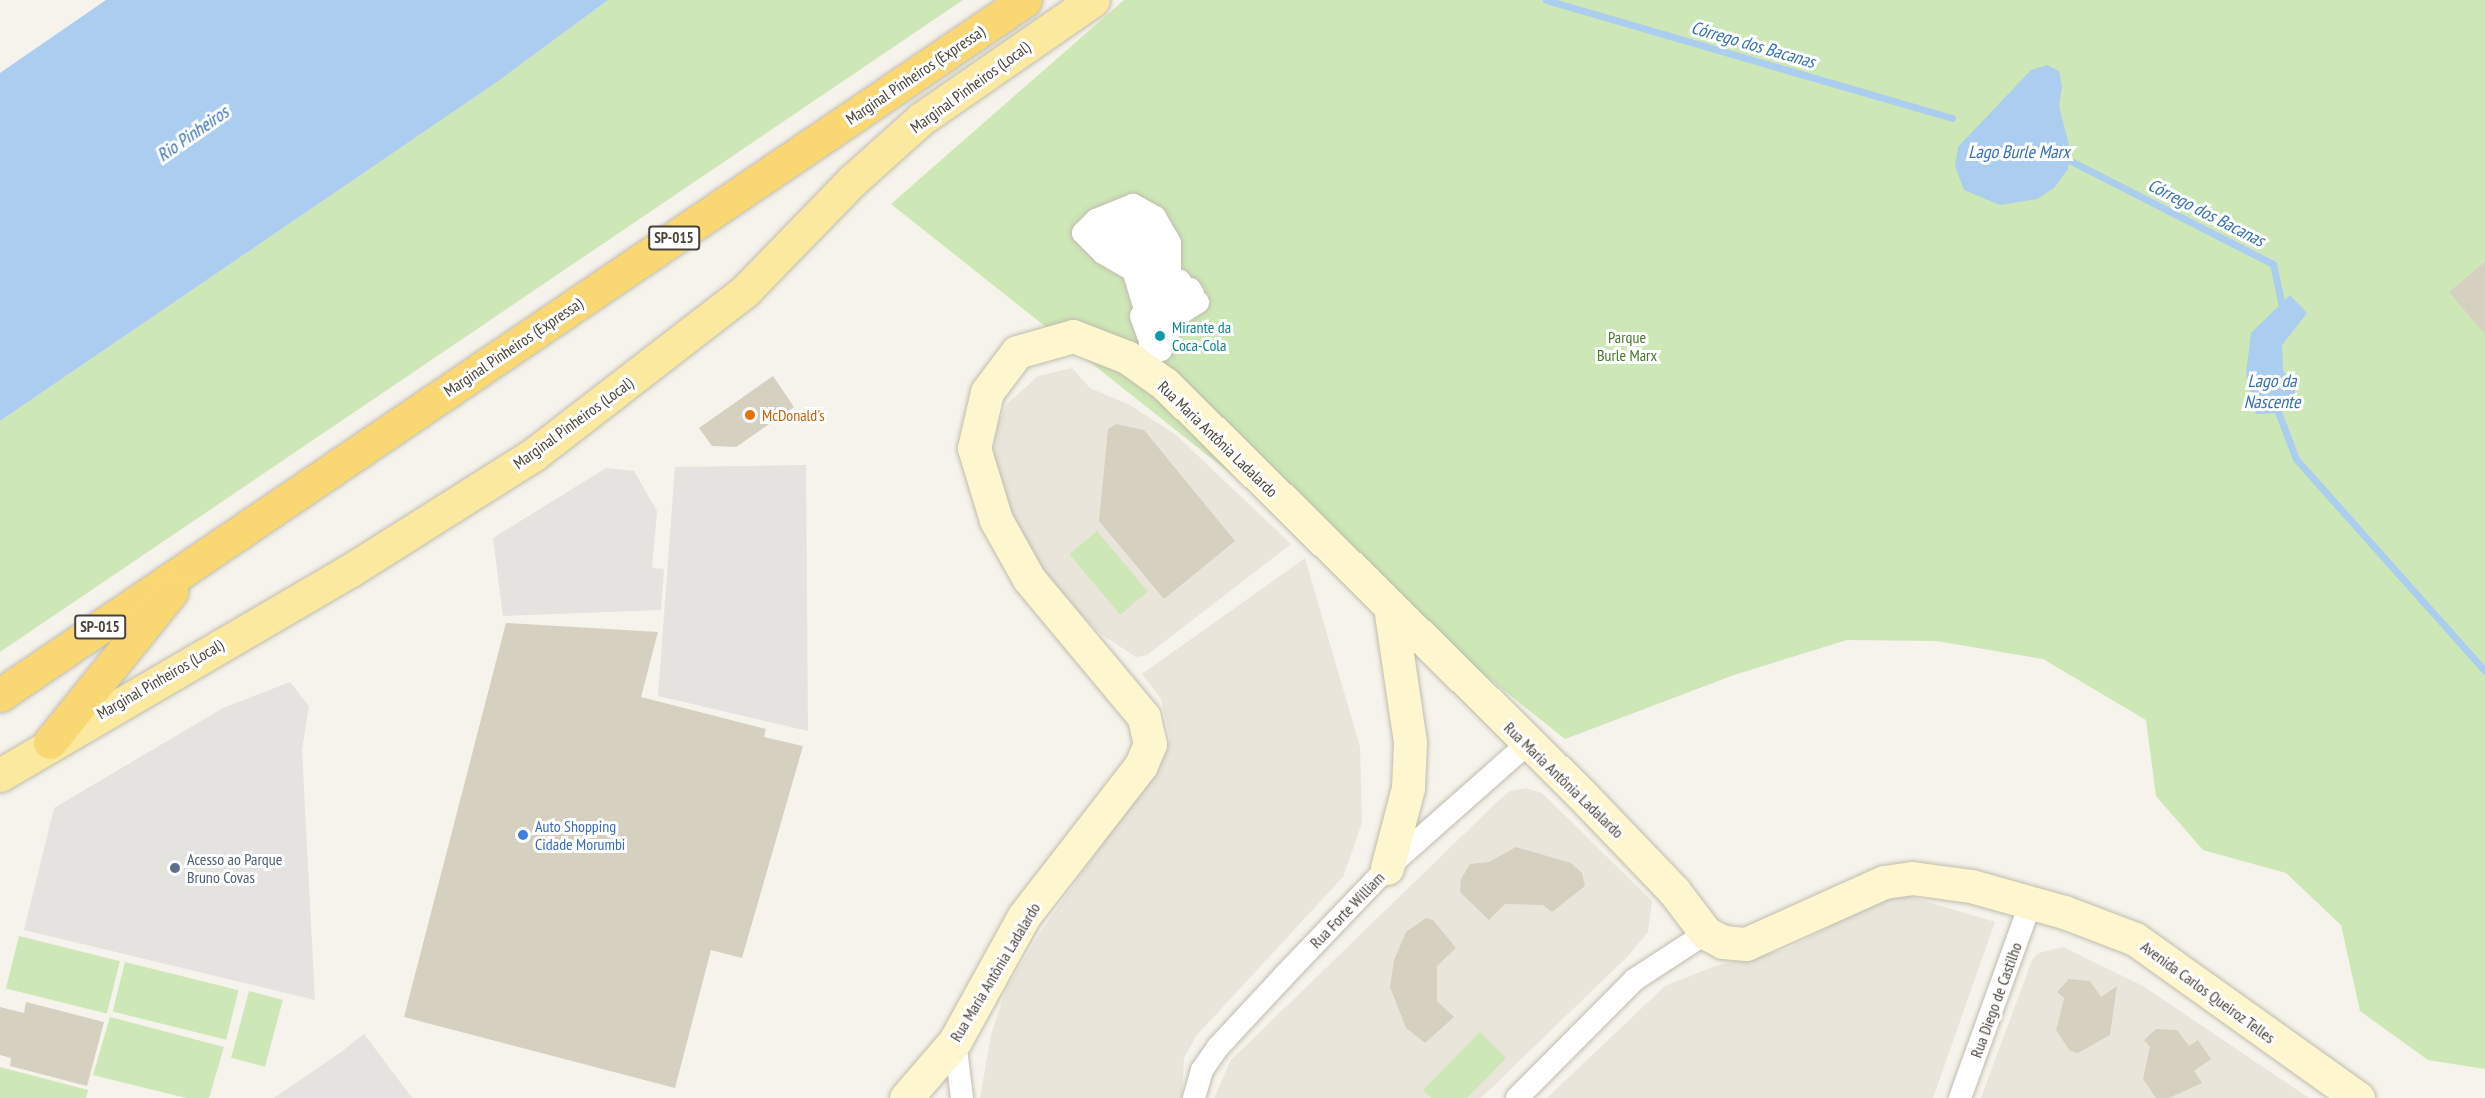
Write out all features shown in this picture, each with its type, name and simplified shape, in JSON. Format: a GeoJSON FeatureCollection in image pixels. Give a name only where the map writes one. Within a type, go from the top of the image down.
{"type":"FeatureCollection","features":[{"type":"Feature","properties":{"kind":"highway","name":"Marginal Pinheiros (Expressa)"},"geometry":{"type":"LineString","coordinates":[[0,695],[1025,0]]}},
{"type":"Feature","properties":{"kind":"highway"},"geometry":{"type":"LineString","coordinates":[[50,742],[193,564]]}},
{"type":"Feature","properties":{"kind":"main road","name":"Marginal Pinheiros (Local)"},"geometry":{"type":"LineString","coordinates":[[0,775],[50,742],[351,570],[533,455],[745,291],[921,119],[1093,0]]}},
{"type":"Feature","properties":{"kind":"street"},"geometry":{"type":"LineString","coordinates":[[1157,248],[1137,214],[1105,225],[1097,237],[1130,259],[1141,283],[1160,273],[1161,245],[1132,224],[1117,226],[1114,235],[1125,240],[1136,264],[1147,273],[1157,252],[1157,248],[1155,218],[1133,205],[1095,220],[1083,233],[1102,253],[1133,270],[1144,306],[1149,289],[1168,276],[1180,280],[1141,316],[1148,335],[1164,308],[1190,289],[1193,294],[1172,304],[1150,343],[1161,350],[1176,316],[1198,302]]}},
{"type":"Feature","properties":{"kind":"street","name":"Rua Maria Antônia Ladalardo"},"geometry":{"type":"LineString","coordinates":[[906,1098],[955,1041],[1024,916],[1129,781],[1149,744],[1144,717],[1029,579],[996,520],[974,448],[987,392],[1017,352],[1073,336],[1127,357],[1165,384],[1674,891],[1706,933]]}},
{"type":"Feature","properties":{"kind":"street"},"geometry":{"type":"LineString","coordinates":[[1387,868],[1408,788],[1410,742],[1390,607]]}},
{"type":"Feature","properties":{"kind":"street","name":"Rua Forte William"},"geometry":{"type":"LineString","coordinates":[[1194,1098],[1202,1070],[1218,1047],[1387,868],[1527,744]]}},
{"type":"Feature","properties":{"kind":"street","name":"Avenida Carlos Queiroz Telles"},"geometry":{"type":"LineString","coordinates":[[1706,933],[1723,942],[1746,944],[1884,882],[1912,878],[2031,902],[2136,939],[2358,1098]]}},
{"type":"Feature","properties":{"kind":"street","name":"Rua Diego de Castilho"},"geometry":{"type":"LineString","coordinates":[[1960,1098],[2031,902]]}},
{"type":"Feature","properties":{"kind":"street"},"geometry":{"type":"LineString","coordinates":[[1517,1098],[1634,980],[1706,933]]}},
{"type":"Feature","properties":{"kind":"street"},"geometry":{"type":"LineString","coordinates":[[955,1041],[962,1098]]}},
{"type":"Feature","properties":{"kind":"shaded area"},"geometry":{"type":"Polygon","coordinates":[[[1072,368],[1090,388],[1130,405],[1176,435],[1291,544],[1147,655],[1136,657],[1102,635],[1071,604],[1038,564],[998,485],[994,450],[997,426],[1007,404],[1038,376],[1072,368]]]}},
{"type":"Feature","properties":{"kind":"shaded area"},"geometry":{"type":"Polygon","coordinates":[[[806,465],[808,731],[658,696],[675,467],[806,465]]]}},
{"type":"Feature","properties":{"kind":"shaded area"},"geometry":{"type":"Polygon","coordinates":[[[606,468],[634,471],[657,511],[652,568],[664,569],[661,610],[503,616],[493,538],[606,468]]]}},
{"type":"Feature","properties":{"kind":"shaded area"},"geometry":{"type":"Polygon","coordinates":[[[1305,558],[1360,747],[1362,823],[1343,877],[1197,1035],[1184,1058],[1182,1098],[980,1098],[991,1035],[1005,992],[1039,934],[1161,761],[1170,739],[1161,699],[1142,674],[1305,558]]]}},
{"type":"Feature","properties":{"kind":"shaded area","name":"Acesso ao Parque Bruno Covas"},"geometry":{"type":"Polygon","coordinates":[[[290,682],[309,706],[302,750],[315,1000],[24,930],[54,808],[223,708],[290,682]]]}},
{"type":"Feature","properties":{"kind":"shaded area"},"geometry":{"type":"Polygon","coordinates":[[[1526,788],[1542,793],[1652,901],[1648,932],[1628,956],[1481,1098],[1214,1098],[1231,1060],[1497,802],[1510,791],[1526,788]]]}},
{"type":"Feature","properties":{"kind":"shaded area"},"geometry":{"type":"Polygon","coordinates":[[[1905,895],[1995,922],[1933,1098],[1547,1098],[1665,986],[1715,966],[1787,949],[1873,904],[1905,895]]]}},
{"type":"Feature","properties":{"kind":"shaded area"},"geometry":{"type":"Polygon","coordinates":[[[2063,947],[2143,986],[2309,1098],[1981,1098],[2032,960],[2038,953],[2063,947]]]}},
{"type":"Feature","properties":{"kind":"shaded area"},"geometry":{"type":"Polygon","coordinates":[[[364,1034],[412,1098],[274,1098],[341,1052],[364,1034]]]}},
{"type":"Feature","properties":{"kind":"green space"},"geometry":{"type":"Polygon","coordinates":[[[608,0],[963,0],[0,652],[0,421],[497,82],[608,0]]]}},
{"type":"Feature","properties":{"kind":"green space","name":"Parque Burle Marx"},"geometry":{"type":"Polygon","coordinates":[[[1124,0],[2485,0],[2485,1069],[2428,1060],[2360,1011],[2341,925],[2286,873],[2203,850],[2156,796],[2146,720],[2043,659],[1936,641],[1847,640],[1734,675],[1565,739],[891,204],[1124,0]]]}},
{"type":"Feature","properties":{"kind":"green space"},"geometry":{"type":"Polygon","coordinates":[[[1097,531],[1148,592],[1120,615],[1069,554],[1097,531]]]}},
{"type":"Feature","properties":{"kind":"green space"},"geometry":{"type":"Polygon","coordinates":[[[19,936],[120,961],[107,1014],[6,988],[19,936]]]}},
{"type":"Feature","properties":{"kind":"green space"},"geometry":{"type":"Polygon","coordinates":[[[125,962],[239,990],[226,1040],[113,1011],[125,962]]]}},
{"type":"Feature","properties":{"kind":"green space"},"geometry":{"type":"Polygon","coordinates":[[[249,991],[283,1000],[265,1067],[231,1058],[249,991]]]}},
{"type":"Feature","properties":{"kind":"green space"},"geometry":{"type":"Polygon","coordinates":[[[110,1017],[224,1047],[209,1098],[186,1098],[93,1075],[110,1017]]]}},
{"type":"Feature","properties":{"kind":"green space"},"geometry":{"type":"Polygon","coordinates":[[[1480,1032],[1506,1058],[1467,1098],[1431,1098],[1423,1090],[1480,1032]]]}},
{"type":"Feature","properties":{"kind":"green space"},"geometry":{"type":"Polygon","coordinates":[[[0,1067],[88,1090],[86,1098],[0,1098],[0,1067]]]}},
{"type":"Feature","properties":{"kind":"water","name":"Rio Pinheiros"},"geometry":{"type":"Polygon","coordinates":[[[106,0],[608,0],[497,82],[0,421],[0,73],[106,0]]]}},
{"type":"Feature","properties":{"kind":"water","name":"Lago Burle Marx"},"geometry":{"type":"Polygon","coordinates":[[[2047,65],[2059,71],[2062,86],[2059,106],[2070,149],[2068,169],[2054,188],[2037,199],[2000,205],[1964,190],[1955,166],[1958,147],[2031,70],[2047,65]]]}},
{"type":"Feature","properties":{"kind":"water","name":"Lago da Nascente"},"geometry":{"type":"Polygon","coordinates":[[[2290,295],[2307,313],[2282,345],[2283,370],[2297,395],[2280,413],[2256,414],[2246,374],[2251,333],[2290,295]]]}},
{"type":"Feature","properties":{"kind":"building"},"geometry":{"type":"Polygon","coordinates":[[[2485,262],[2485,334],[2449,292],[2485,262]]]}},
{"type":"Feature","properties":{"kind":"building"},"geometry":{"type":"Polygon","coordinates":[[[773,376],[794,407],[736,447],[712,446],[699,428],[773,376]]]}},
{"type":"Feature","properties":{"kind":"building"},"geometry":{"type":"Polygon","coordinates":[[[1116,424],[1144,430],[1235,541],[1164,599],[1099,521],[1108,429],[1116,424]]]}},
{"type":"Feature","properties":{"kind":"building"},"geometry":{"type":"Polygon","coordinates":[[[506,623],[658,632],[641,697],[766,729],[764,737],[803,746],[742,958],[711,950],[675,1088],[404,1017],[506,623]]]}},
{"type":"Feature","properties":{"kind":"building"},"geometry":{"type":"Polygon","coordinates":[[[1516,847],[1571,863],[1582,873],[1585,886],[1552,912],[1543,905],[1505,904],[1489,920],[1460,892],[1461,879],[1470,864],[1489,862],[1516,847]]]}},
{"type":"Feature","properties":{"kind":"building"},"geometry":{"type":"Polygon","coordinates":[[[1426,918],[1433,920],[1456,948],[1437,966],[1437,1001],[1454,1017],[1425,1043],[1406,1028],[1390,987],[1394,960],[1406,932],[1426,918]]]}},
{"type":"Feature","properties":{"kind":"building"},"geometry":{"type":"Polygon","coordinates":[[[2069,979],[2090,981],[2101,997],[2117,986],[2110,1035],[2078,1053],[2070,1051],[2056,1030],[2064,998],[2057,992],[2069,979]]]}},
{"type":"Feature","properties":{"kind":"building"},"geometry":{"type":"Polygon","coordinates":[[[26,1002],[104,1022],[87,1086],[10,1066],[11,1058],[0,1055],[0,1007],[24,1013],[26,1002]]]}},
{"type":"Feature","properties":{"kind":"building"},"geometry":{"type":"Polygon","coordinates":[[[2156,1029],[2177,1030],[2189,1046],[2198,1040],[2211,1059],[2194,1071],[2202,1083],[2169,1098],[2156,1098],[2143,1079],[2150,1047],[2144,1040],[2156,1029]]]}},
{"type":"Feature","properties":{"kind":"waterway","name":"Córrego dos Bacanas"},"geometry":{"type":"LineString","coordinates":[[1546,0],[1952,118]]}},
{"type":"Feature","properties":{"kind":"waterway","name":"Córrego dos Bacanas"},"geometry":{"type":"LineString","coordinates":[[2061,156],[2273,264],[2283,311]]}},
{"type":"Feature","properties":{"kind":"waterway","name":"Córrego dos Bacanas"},"geometry":{"type":"LineString","coordinates":[[2275,404],[2296,459],[2485,671]]}},
{"type":"Feature","properties":{"kind":"place","name":"Mirante da Coca-Cola"},"geometry":{"type":"Point","coordinates":[1160,336]}},
{"type":"Feature","properties":{"kind":"place","name":"McDonald's"},"geometry":{"type":"Point","coordinates":[750,415]}},
{"type":"Feature","properties":{"kind":"place","name":"Auto Shopping Cidade Morumbi"},"geometry":{"type":"Point","coordinates":[523,835]}},
{"type":"Feature","properties":{"kind":"place","name":"Acesso ao Parque Bruno Covas"},"geometry":{"type":"Point","coordinates":[175,868]}}]}
